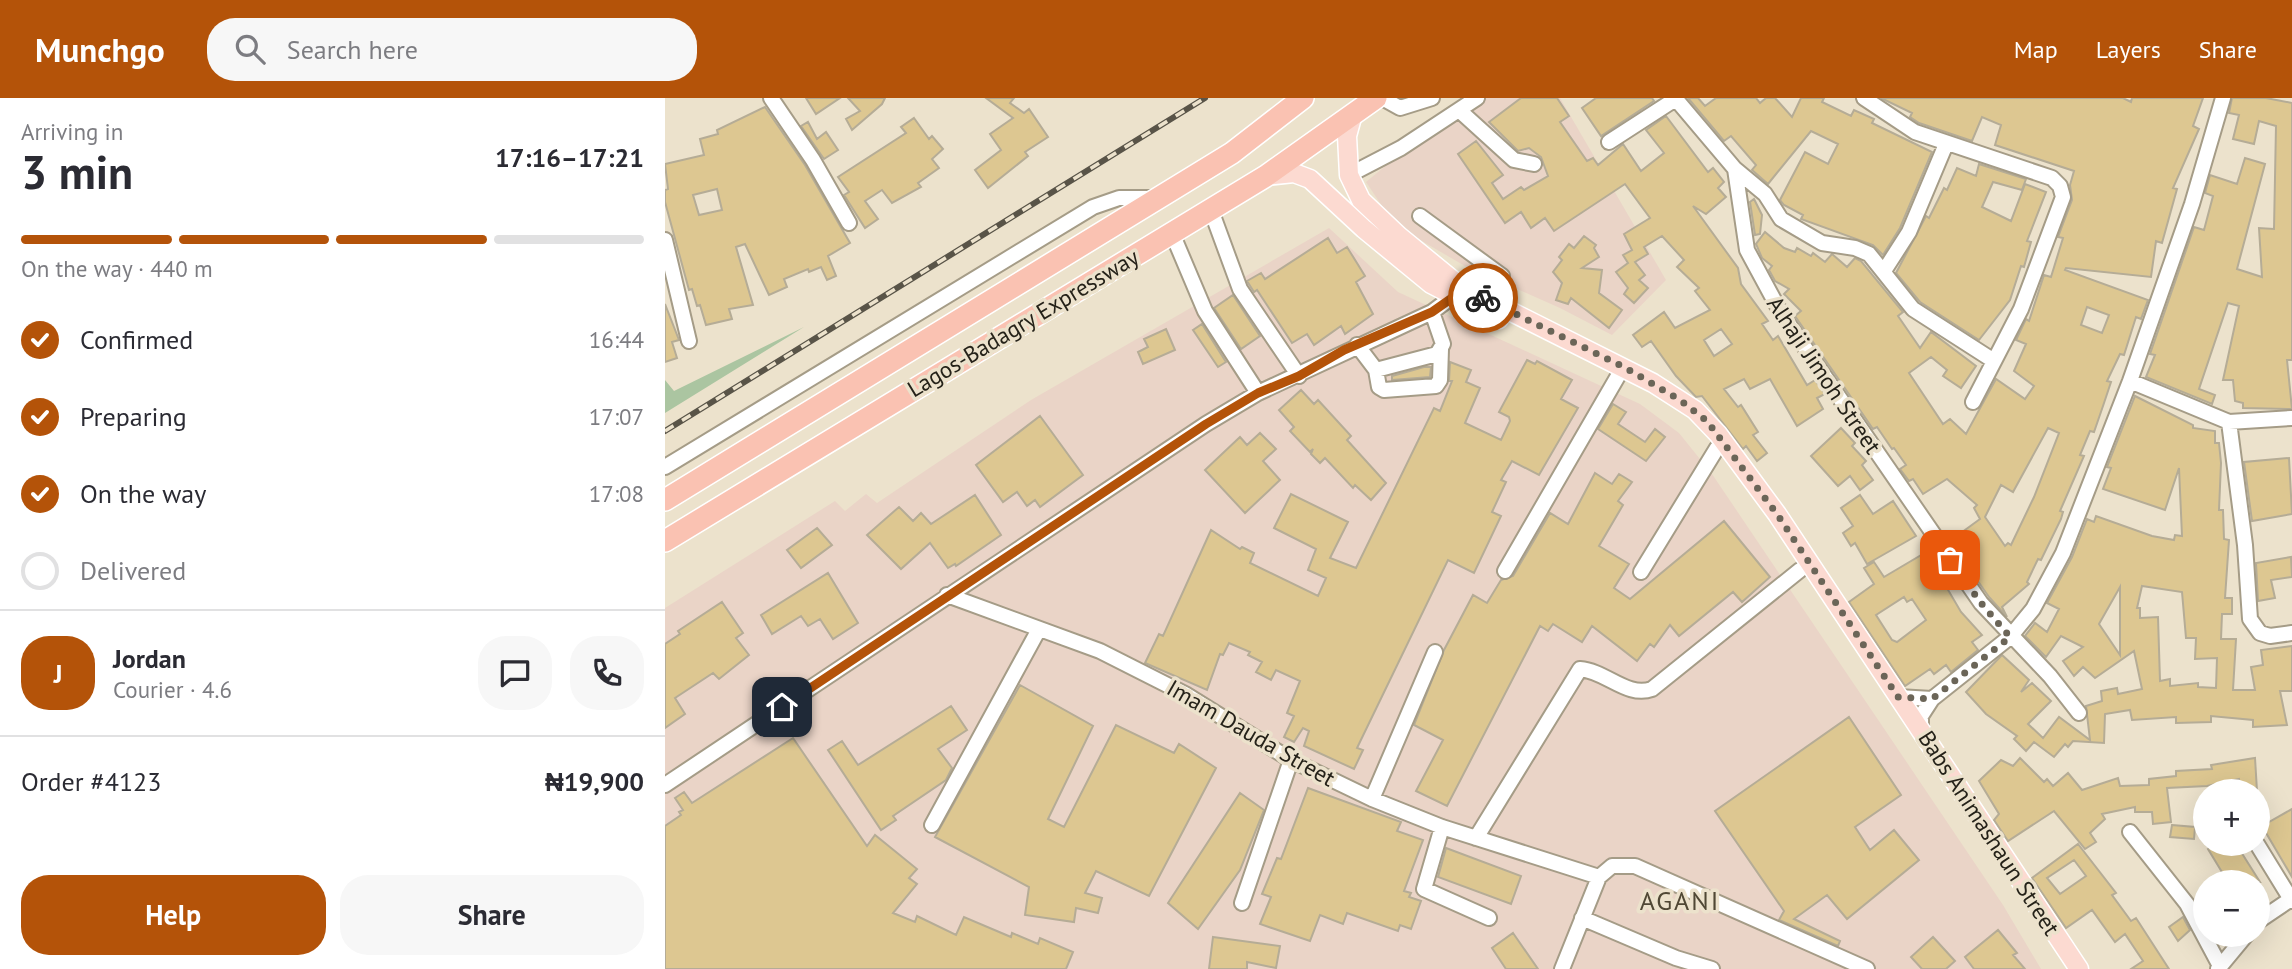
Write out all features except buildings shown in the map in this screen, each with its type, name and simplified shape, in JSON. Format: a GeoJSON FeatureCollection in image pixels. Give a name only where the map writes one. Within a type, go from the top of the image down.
{"type":"FeatureCollection","features":[{"type":"Feature","properties":{"kind":"highway","name":"Lagos-Badagry Expressway"},"geometry":{"type":"LineString","coordinates":[[665,500],[1232,153],[1303,98]]}},
{"type":"Feature","properties":{"kind":"highway","name":"Lagos-Badagry Expressway"},"geometry":{"type":"LineString","coordinates":[[665,541],[1266,176],[1376,98]]}},
{"type":"Feature","properties":{"kind":"main road","name":"Babs Animashaun Street"},"geometry":{"type":"LineString","coordinates":[[1353,114],[1347,136],[1349,176],[1355,191],[1377,216],[1456,292],[1493,304],[1624,367],[1695,410],[1730,449],[1790,545],[1800,570],[2064,969]]}},
{"type":"Feature","properties":{"kind":"main road","name":"Babs Animashaun Street"},"geometry":{"type":"LineString","coordinates":[[1266,176],[1294,173],[1310,179],[1364,229],[1456,292],[1618,376],[1687,417],[1717,449],[1790,545],[1898,697],[2079,969]]}},
{"type":"Feature","properties":{"kind":"street"},"geometry":{"type":"LineString","coordinates":[[771,98],[813,160],[849,223]]}},
{"type":"Feature","properties":{"kind":"street"},"geometry":{"type":"LineString","coordinates":[[1382,98],[1400,108],[1431,98]]}},
{"type":"Feature","properties":{"kind":"street"},"geometry":{"type":"LineString","coordinates":[[1349,176],[1401,148],[1477,98]]}},
{"type":"Feature","properties":{"kind":"street"},"geometry":{"type":"LineString","coordinates":[[1609,142],[1676,98],[1735,170],[1765,194],[1781,219],[1799,232],[1831,246],[1855,248],[1868,254],[1913,309],[1994,361]]}},
{"type":"Feature","properties":{"kind":"street"},"geometry":{"type":"LineString","coordinates":[[1864,98],[1915,132],[2052,178],[2060,186],[2063,197],[2021,309],[1973,402]]}},
{"type":"Feature","properties":{"kind":"street"},"geometry":{"type":"LineString","coordinates":[[1921,730],[1921,716],[1932,699],[2010,637],[2033,609],[2063,553],[2130,381],[2192,204],[2223,98]]}},
{"type":"Feature","properties":{"kind":"street"},"geometry":{"type":"LineString","coordinates":[[1460,111],[1514,160],[1534,164]]}},
{"type":"Feature","properties":{"kind":"street"},"geometry":{"type":"LineString","coordinates":[[1884,271],[1909,232],[1946,144]]}},
{"type":"Feature","properties":{"kind":"street","name":"Alhaji Jimoh Street"},"geometry":{"type":"LineString","coordinates":[[1735,170],[1747,250],[1780,313],[1981,603],[2010,637],[2050,676],[2080,713]]}},
{"type":"Feature","properties":{"kind":"street"},"geometry":{"type":"LineString","coordinates":[[665,467],[1093,207],[1119,198],[1160,198]]}},
{"type":"Feature","properties":{"kind":"street"},"geometry":{"type":"LineString","coordinates":[[1211,210],[1240,289],[1299,376]]}},
{"type":"Feature","properties":{"kind":"street"},"geometry":{"type":"LineString","coordinates":[[1420,216],[1502,276],[1502,286],[1493,304]]}},
{"type":"Feature","properties":{"kind":"street"},"geometry":{"type":"LineString","coordinates":[[1172,233],[1205,311],[1258,393]]}},
{"type":"Feature","properties":{"kind":"street"},"geometry":{"type":"LineString","coordinates":[[665,240],[689,341]]}},
{"type":"Feature","properties":{"kind":"street"},"geometry":{"type":"LineString","coordinates":[[665,785],[1206,424],[1258,393],[1432,312],[1456,292]]}},
{"type":"Feature","properties":{"kind":"street"},"geometry":{"type":"LineString","coordinates":[[1376,370],[1437,354],[1444,344],[1432,312]]}},
{"type":"Feature","properties":{"kind":"street"},"geometry":{"type":"LineString","coordinates":[[1357,345],[1376,370],[1379,387],[1384,390],[1436,386],[1440,380],[1441,349]]}},
{"type":"Feature","properties":{"kind":"street"},"geometry":{"type":"LineString","coordinates":[[1506,570],[1618,376]]}},
{"type":"Feature","properties":{"kind":"street"},"geometry":{"type":"LineString","coordinates":[[2130,381],[2228,422],[2291,418]]}},
{"type":"Feature","properties":{"kind":"street"},"geometry":{"type":"LineString","coordinates":[[2228,422],[2245,545],[2250,619],[2260,633],[2270,636],[2292,634]]}},
{"type":"Feature","properties":{"kind":"street"},"geometry":{"type":"LineString","coordinates":[[1641,572],[1717,449]]}},
{"type":"Feature","properties":{"kind":"street"},"geometry":{"type":"LineString","coordinates":[[1476,838],[1580,669],[1590,670],[1633,691],[1652,689],[1800,570]]}},
{"type":"Feature","properties":{"kind":"street","name":"Imam Dauda Street"},"geometry":{"type":"LineString","coordinates":[[947,595],[1038,631],[1100,650],[1185,694],[1291,760],[1372,799],[1442,827],[1599,877]]}},
{"type":"Feature","properties":{"kind":"street"},"geometry":{"type":"LineString","coordinates":[[932,825],[1038,631]]}},
{"type":"Feature","properties":{"kind":"street"},"geometry":{"type":"LineString","coordinates":[[1372,799],[1435,652]]}},
{"type":"Feature","properties":{"kind":"street"},"geometry":{"type":"LineString","coordinates":[[1898,697],[1932,699]]}},
{"type":"Feature","properties":{"kind":"street"},"geometry":{"type":"LineString","coordinates":[[1242,903],[1291,760]]}},
{"type":"Feature","properties":{"kind":"street"},"geometry":{"type":"LineString","coordinates":[[1442,827],[1424,889],[1489,918]]}},
{"type":"Feature","properties":{"kind":"street"},"geometry":{"type":"LineString","coordinates":[[2130,832],[2187,904],[2219,968],[2236,947]]}},
{"type":"Feature","properties":{"kind":"street"},"geometry":{"type":"LineString","coordinates":[[2264,856],[2291,900],[2270,914]]}},
{"type":"Feature","properties":{"kind":"street"},"geometry":{"type":"LineString","coordinates":[[1562,969],[1599,877],[1612,866],[1635,866],[1867,969]]}},
{"type":"Feature","properties":{"kind":"street"},"geometry":{"type":"LineString","coordinates":[[1582,918],[1674,964],[1712,969]]}},
{"type":"Feature","properties":{"kind":"shaded area"},"geometry":{"type":"Polygon","coordinates":[[[1468,98],[1560,98],[1666,280],[1612,335],[1560,308],[1465,266],[1415,237],[1382,206],[1366,182],[1468,98]]]}},
{"type":"Feature","properties":{"kind":"shaded area"},"geometry":{"type":"Polygon","coordinates":[[[1329,228],[1398,292],[1640,404],[1679,433],[1712,474],[1887,733],[2003,905],[2041,969],[665,969],[665,608],[835,501],[845,511],[866,494],[877,503],[1031,400],[1329,228]]]}},
{"type":"Feature","properties":{"kind":"green space"},"geometry":{"type":"Polygon","coordinates":[[[804,327],[665,413],[665,380],[674,391],[804,327]]]}},
{"type":"Feature","properties":{"kind":"railway"},"geometry":{"type":"LineString","coordinates":[[665,431],[1205,98]]}},
{"type":"Feature","properties":{"kind":"way so far"},"geometry":{"type":"LineString","coordinates":[[1483,298],[1624,367],[1680,400],[1707,421],[1777,514],[1898,697],[1932,699],[2010,637],[1950,560]]}},
{"type":"Feature","properties":{"kind":"district","name":"AGANI"},"geometry":{"type":"Point","coordinates":[1680,901]}},
{"type":"Feature","properties":{"kind":"route"},"geometry":{"type":"LineString","coordinates":[[782,707],[1206,424],[1258,393],[1299,376],[1344,350],[1432,312],[1452,298],[1460,286],[1483,298]]}}]}
